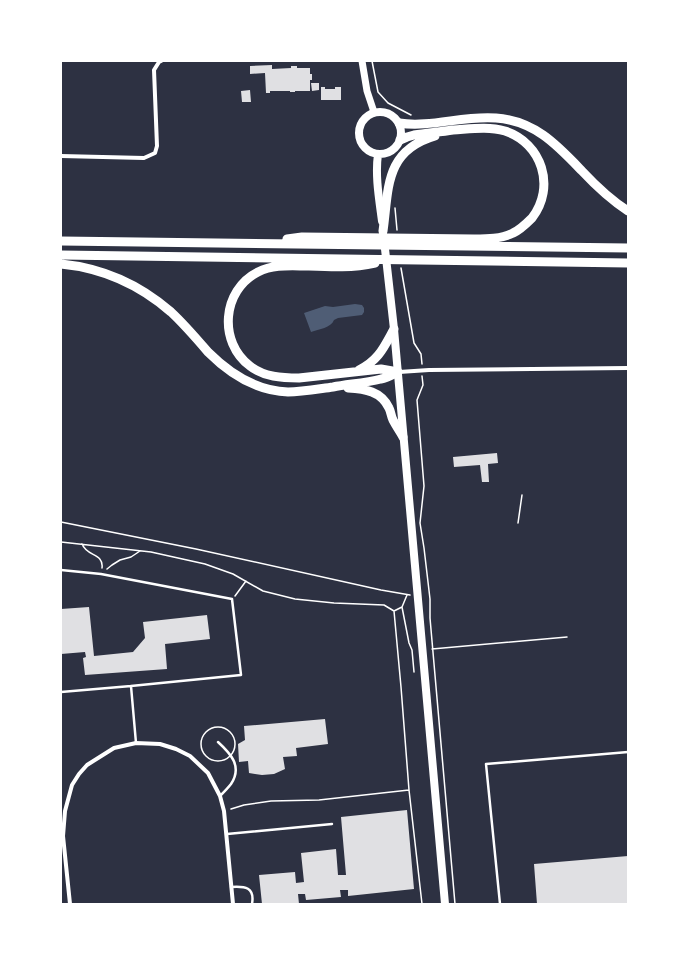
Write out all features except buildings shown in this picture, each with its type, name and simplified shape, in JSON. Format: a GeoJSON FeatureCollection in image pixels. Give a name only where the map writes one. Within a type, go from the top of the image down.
{"type":"FeatureCollection","features":[{"type":"Feature","properties":{"kind":"highway"},"geometry":{"type":"LineString","coordinates":[[399,123],[413,124],[486,117],[522,123],[536,130],[562,150],[602,192],[628,212]]}},
{"type":"Feature","properties":{"kind":"highway"},"geometry":{"type":"LineString","coordinates":[[400,140],[414,135],[477,128],[498,130],[516,136],[526,142],[535,152],[542,169],[544,182],[542,200],[535,213],[526,224],[516,231],[509,235],[497,238],[429,242]]}},
{"type":"Feature","properties":{"kind":"highway"},"geometry":{"type":"LineString","coordinates":[[383,231],[389,181],[398,161],[412,147],[424,140],[461,130]]}},
{"type":"Feature","properties":{"kind":"highway"},"geometry":{"type":"LineString","coordinates":[[61,240],[262,243],[346,241],[429,242],[628,248]]}},
{"type":"Feature","properties":{"kind":"highway"},"geometry":{"type":"LineString","coordinates":[[61,255],[345,263]]}},
{"type":"Feature","properties":{"kind":"highway"},"geometry":{"type":"LineString","coordinates":[[398,372],[382,369],[292,378],[276,377],[266,374],[250,366],[240,357],[231,340],[228,327],[229,311],[234,296],[244,282],[256,273],[272,267],[390,260],[628,263]]}},
{"type":"Feature","properties":{"kind":"highway"},"geometry":{"type":"LineString","coordinates":[[61,264],[97,270],[142,291],[172,313],[224,367],[252,383],[270,390],[300,391],[327,388],[382,379],[398,372]]}},
{"type":"Feature","properties":{"kind":"highway"},"geometry":{"type":"LineString","coordinates":[[356,372],[368,365],[378,356],[394,329]]}},
{"type":"Feature","properties":{"kind":"highway"},"geometry":{"type":"LineString","coordinates":[[327,388],[360,389],[368,390],[377,394],[388,406],[393,420],[403,437]]}},
{"type":"Feature","properties":{"kind":"main road"},"geometry":{"type":"LineString","coordinates":[[362,61],[367,91],[374,112]]}},
{"type":"Feature","properties":{"kind":"main road"},"geometry":{"type":"LineString","coordinates":[[374,112],[392,115],[399,123],[402,135],[397,146],[390,152],[378,154],[374,153],[363,145],[359,133],[360,126],[363,120],[374,112]]}},
{"type":"Feature","properties":{"kind":"main road"},"geometry":{"type":"LineString","coordinates":[[378,154],[377,175],[394,329],[445,904]]}},
{"type":"Feature","properties":{"kind":"street"},"geometry":{"type":"LineString","coordinates":[[61,156],[144,158],[155,153],[158,146],[154,70],[161,61]]}},
{"type":"Feature","properties":{"kind":"street"},"geometry":{"type":"LineString","coordinates":[[398,372],[422,370],[628,368]]}},
{"type":"Feature","properties":{"kind":"street"},"geometry":{"type":"LineString","coordinates":[[70,904],[63,836],[65,811],[72,786],[78,774],[87,765],[114,748],[136,743],[160,744],[176,749],[190,756],[208,773],[220,796],[224,811],[233,904]]}},
{"type":"Feature","properties":{"kind":"lane"},"geometry":{"type":"LineString","coordinates":[[61,570],[101,574],[232,599],[241,675],[61,692]]}},
{"type":"Feature","properties":{"kind":"lane"},"geometry":{"type":"LineString","coordinates":[[132,686],[136,743]]}},
{"type":"Feature","properties":{"kind":"lane"},"geometry":{"type":"LineString","coordinates":[[218,742],[235,761],[236,772],[232,783],[220,796]]}},
{"type":"Feature","properties":{"kind":"lane"},"geometry":{"type":"LineString","coordinates":[[500,904],[486,764],[628,752]]}},
{"type":"Feature","properties":{"kind":"lane"},"geometry":{"type":"LineString","coordinates":[[226,834],[332,824]]}},
{"type":"Feature","properties":{"kind":"lane"},"geometry":{"type":"LineString","coordinates":[[231,887],[242,886],[251,892],[252,904]]}},
{"type":"Feature","properties":{"kind":"path"},"geometry":{"type":"LineString","coordinates":[[372,61],[378,92],[388,103],[411,115],[413,124]]}},
{"type":"Feature","properties":{"kind":"path"},"geometry":{"type":"LineString","coordinates":[[395,206],[397,229]]}},
{"type":"Feature","properties":{"kind":"path"},"geometry":{"type":"LineString","coordinates":[[401,268],[414,342],[421,354],[423,385],[417,400],[424,486],[420,523],[430,599],[432,648],[455,904]]}},
{"type":"Feature","properties":{"kind":"path"},"geometry":{"type":"LineString","coordinates":[[518,522],[522,495]]}},
{"type":"Feature","properties":{"kind":"path"},"geometry":{"type":"LineString","coordinates":[[61,522],[196,549],[407,595],[402,606],[394,611]]}},
{"type":"Feature","properties":{"kind":"path"},"geometry":{"type":"LineString","coordinates":[[61,542],[151,552],[205,564],[233,574],[264,591],[295,599],[334,603],[384,605],[394,611]]}},
{"type":"Feature","properties":{"kind":"path"},"geometry":{"type":"LineString","coordinates":[[81,544],[86,552],[101,560],[101,574]]}},
{"type":"Feature","properties":{"kind":"path"},"geometry":{"type":"LineString","coordinates":[[101,574],[120,560],[140,551]]}},
{"type":"Feature","properties":{"kind":"path"},"geometry":{"type":"LineString","coordinates":[[232,599],[246,581]]}},
{"type":"Feature","properties":{"kind":"path"},"geometry":{"type":"LineString","coordinates":[[402,606],[412,650],[414,672]]}},
{"type":"Feature","properties":{"kind":"path"},"geometry":{"type":"LineString","coordinates":[[394,611],[409,790],[422,904]]}},
{"type":"Feature","properties":{"kind":"path"},"geometry":{"type":"LineString","coordinates":[[432,648],[567,637]]}},
{"type":"Feature","properties":{"kind":"path"},"geometry":{"type":"LineString","coordinates":[[224,811],[244,805],[271,801],[319,800],[409,790]]}},
{"type":"Feature","properties":{"kind":"water"},"geometry":{"type":"Polygon","coordinates":[[[355,304],[362,305],[364,308],[362,315],[338,318],[328,327],[311,332],[304,313],[325,306],[333,307],[355,304]]]}}]}
